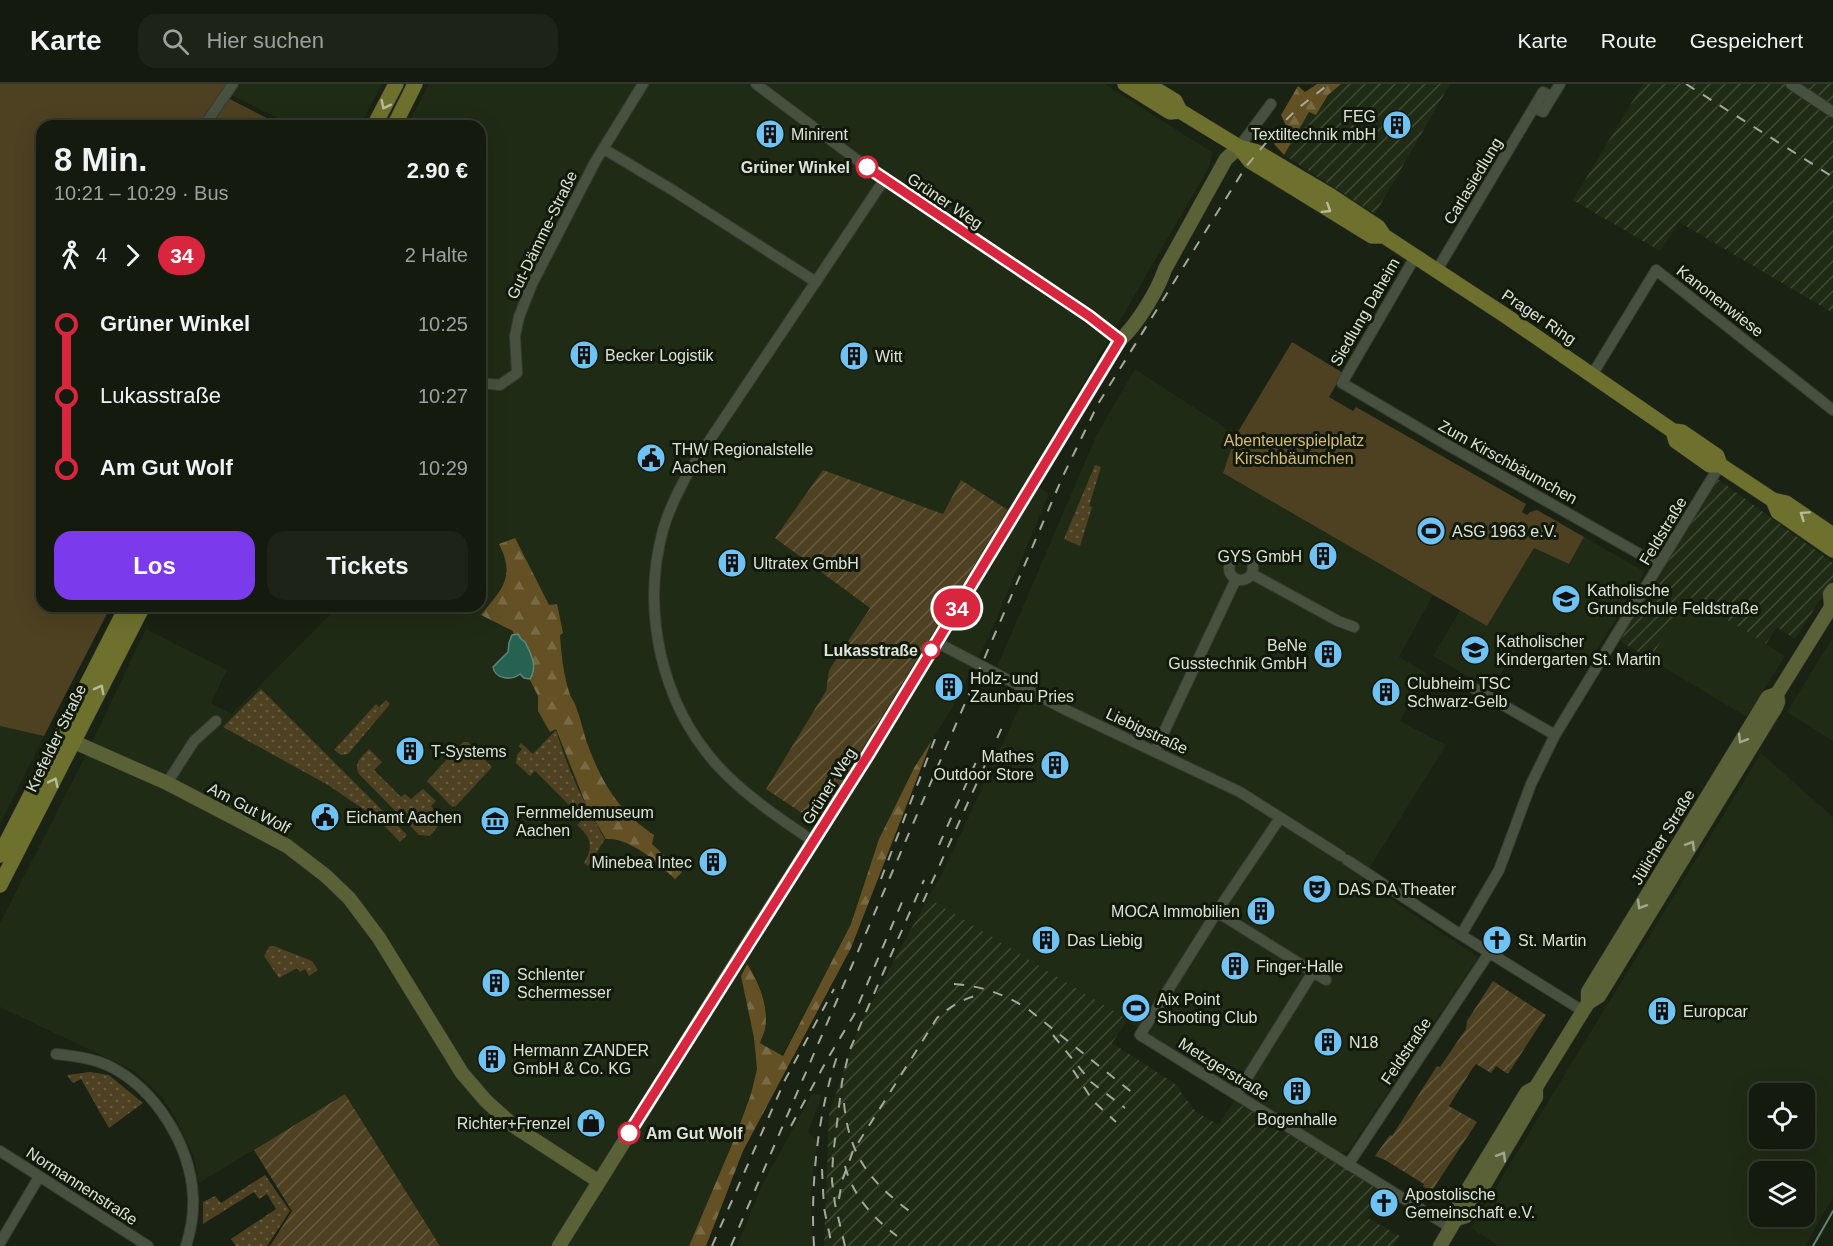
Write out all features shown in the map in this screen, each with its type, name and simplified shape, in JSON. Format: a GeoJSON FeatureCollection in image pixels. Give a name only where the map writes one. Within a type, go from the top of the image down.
{"type":"FeatureCollection","features":[{"type":"Feature","properties":{"kind":"main road"},"geometry":{"type":"LineString","coordinates":[[377,120],[396,84]]}},
{"type":"Feature","properties":{"kind":"main road"},"geometry":{"type":"LineString","coordinates":[[397,120],[415,84]]}},
{"type":"Feature","properties":{"kind":"main road","name":"Prager Ring"},"geometry":{"type":"LineString","coordinates":[[1125,84],[1170,112],[1180,111]]}},
{"type":"Feature","properties":{"kind":"main road","name":"Prager Ring"},"geometry":{"type":"LineString","coordinates":[[1148,84],[1175,101],[1180,111],[1239,147],[1257,152],[1378,227],[1384,236],[1672,431],[1676,441],[1710,465],[1720,465],[1773,500],[1786,502],[1833,535]]}},
{"type":"Feature","properties":{"kind":"main road","name":"Prager Ring"},"geometry":{"type":"LineString","coordinates":[[1773,500],[1779,512],[1833,550]]}},
{"type":"Feature","properties":{"kind":"main road","name":"Krefelder Straße"},"geometry":{"type":"LineString","coordinates":[[0,885],[34,822],[67,738],[124,612]]}},
{"type":"Feature","properties":{"kind":"main road","name":"Krefelder Straße"},"geometry":{"type":"LineString","coordinates":[[0,855],[140,612]]}},
{"type":"Feature","properties":{"kind":"street"},"geometry":{"type":"LineString","coordinates":[[208,120],[233,84]]}},
{"type":"Feature","properties":{"kind":"street","name":"Gut-Dämme-Straße"},"geometry":{"type":"LineString","coordinates":[[486,383],[500,384],[517,372],[515,336],[524,301],[578,192],[643,84]]}},
{"type":"Feature","properties":{"kind":"street","name":"Grüner Weg"},"geometry":{"type":"LineString","coordinates":[[756,84],[884,180],[1089,316],[1120,340]]}},
{"type":"Feature","properties":{"kind":"street","name":"Carlasiedlung"},"geometry":{"type":"LineString","coordinates":[[1437,270],[1543,92],[1552,97],[1560,84]]}},
{"type":"Feature","properties":{"kind":"street"},"geometry":{"type":"LineString","coordinates":[[1791,84],[1833,112]]}},
{"type":"Feature","properties":{"kind":"street"},"geometry":{"type":"LineString","coordinates":[[1239,147],[1271,104]]}},
{"type":"Feature","properties":{"kind":"street","name":"Grüner Weg"},"geometry":{"type":"LineString","coordinates":[[559,1246],[814,842],[1120,340],[1122,328],[1155,277],[1165,268],[1226,159],[1239,147]]}},
{"type":"Feature","properties":{"kind":"street"},"geometry":{"type":"LineString","coordinates":[[604,148],[816,282]]}},
{"type":"Feature","properties":{"kind":"street"},"geometry":{"type":"LineString","coordinates":[[814,842],[748,795],[718,766],[698,741],[680,709],[667,676],[659,646],[654,602],[656,564],[670,507],[683,482],[884,180]]}},
{"type":"Feature","properties":{"kind":"street","name":"Siedlung Daheim"},"geometry":{"type":"LineString","coordinates":[[1342,383],[1415,257]]}},
{"type":"Feature","properties":{"kind":"street","name":"Kanonenwiese"},"geometry":{"type":"LineString","coordinates":[[1592,375],[1656,270],[1833,410]]}},
{"type":"Feature","properties":{"kind":"street","name":"Zum Kirschbäumchen"},"geometry":{"type":"LineString","coordinates":[[1342,383],[1659,565]]}},
{"type":"Feature","properties":{"kind":"street","name":"Feldstraße"},"geometry":{"type":"LineString","coordinates":[[1461,935],[1499,870],[1531,784],[1555,735],[1720,465]]}},
{"type":"Feature","properties":{"kind":"street"},"geometry":{"type":"LineString","coordinates":[[1247,557],[1252,561],[1254,567],[1252,574],[1242,580],[1236,579],[1229,569],[1230,563],[1234,558],[1247,557]]}},
{"type":"Feature","properties":{"kind":"street"},"geometry":{"type":"LineString","coordinates":[[1252,574],[1338,621],[1354,627]]}},
{"type":"Feature","properties":{"kind":"street"},"geometry":{"type":"LineString","coordinates":[[1155,751],[1236,579]]}},
{"type":"Feature","properties":{"kind":"street","name":"Jülicher Straße"},"geometry":{"type":"LineString","coordinates":[[1440,1246],[1454,1223],[1455,1210],[1527,1092],[1536,1087],[1585,1007],[1597,998],[1776,707],[1777,694],[1832,605],[1830,594],[1833,590]]}},
{"type":"Feature","properties":{"kind":"street","name":"Liebigstraße"},"geometry":{"type":"LineString","coordinates":[[936,642],[1064,709],[1240,792],[1489,953],[1585,1007]]}},
{"type":"Feature","properties":{"kind":"street"},"geometry":{"type":"LineString","coordinates":[[1465,683],[1555,735]]}},
{"type":"Feature","properties":{"kind":"street"},"geometry":{"type":"LineString","coordinates":[[167,783],[194,741],[216,721]]}},
{"type":"Feature","properties":{"kind":"street","name":"Am Gut Wolf"},"geometry":{"type":"LineString","coordinates":[[67,738],[167,783],[287,846],[326,876],[349,898],[380,938],[462,1072],[486,1101],[515,1127],[598,1181]]}},
{"type":"Feature","properties":{"kind":"street","name":"Metzgerstraße"},"geometry":{"type":"LineString","coordinates":[[1280,818],[1217,912],[1140,1035],[1348,1165],[1454,1223]]}},
{"type":"Feature","properties":{"kind":"street"},"geometry":{"type":"LineString","coordinates":[[1217,912],[1326,980]]}},
{"type":"Feature","properties":{"kind":"street","name":"Feldstraße"},"geometry":{"type":"LineString","coordinates":[[1348,1165],[1489,953]]}},
{"type":"Feature","properties":{"kind":"street"},"geometry":{"type":"LineString","coordinates":[[1237,1094],[1313,972]]}},
{"type":"Feature","properties":{"kind":"street"},"geometry":{"type":"LineString","coordinates":[[56,1054],[81,1057],[108,1065],[137,1086],[162,1112],[173,1130],[190,1174],[193,1197],[192,1226],[186,1246]]}},
{"type":"Feature","properties":{"kind":"street","name":"Normannenstraße"},"geometry":{"type":"LineString","coordinates":[[0,1151],[148,1246]]}},
{"type":"Feature","properties":{"kind":"street"},"geometry":{"type":"LineString","coordinates":[[0,1243],[39,1177]]}},
{"type":"Feature","properties":{"kind":"shaded area"},"geometry":{"type":"Polygon","coordinates":[[[239,84],[382,84],[363,120],[283,120],[231,95],[239,84]]]}},
{"type":"Feature","properties":{"kind":"shaded area"},"geometry":{"type":"Polygon","coordinates":[[[429,84],[1105,84],[1213,153],[1208,169],[1027,480],[1049,494],[989,636],[950,712],[914,768],[879,839],[851,924],[782,1056],[759,1043],[765,1028],[763,999],[757,978],[747,964],[741,976],[754,1038],[757,1069],[751,1094],[736,1135],[689,1246],[440,1246],[345,1094],[199,1183],[194,1157],[175,1117],[162,1097],[134,1071],[0,1007],[0,923],[80,767],[146,629],[227,670],[211,703],[232,714],[332,612],[486,612],[486,120],[410,120],[429,84]],[[961,481],[943,514],[870,608],[829,670],[826,691],[766,789],[924,648],[1008,510],[961,481]]]}},
{"type":"Feature","properties":{"kind":"shaded area"},"geometry":{"type":"Polygon","coordinates":[[[1341,84],[1450,84],[1375,214],[1284,155],[1310,111],[1316,115],[1328,95],[1341,84]]]}},
{"type":"Feature","properties":{"kind":"shaded area"},"geometry":{"type":"Polygon","coordinates":[[[1643,84],[1833,84],[1833,313],[1679,222],[1660,251],[1573,200],[1643,84]]]}},
{"type":"Feature","properties":{"kind":"shaded area"},"geometry":{"type":"Polygon","coordinates":[[[1135,369],[1236,435],[1223,473],[1433,595],[1399,657],[1426,673],[1400,721],[1446,745],[1362,880],[1478,957],[1349,1150],[1340,1153],[928,898],[945,868],[1030,684],[997,667],[1097,434],[1135,369]]]}},
{"type":"Feature","properties":{"kind":"shaded area"},"geometry":{"type":"Polygon","coordinates":[[[1718,479],[1833,563],[1833,579],[1795,639],[1777,627],[1766,644],[1689,596],[1650,659],[1620,641],[1718,479]]]}},
{"type":"Feature","properties":{"kind":"shaded area","name":"Katholische Grundschule Feldstraße"},"geometry":{"type":"Polygon","coordinates":[[[1584,537],[1645,572],[1585,669],[1524,635],[1491,690],[1433,656],[1460,610],[1487,625],[1534,548],[1569,564],[1584,537]]]}},
{"type":"Feature","properties":{"kind":"shaded area"},"geometry":{"type":"Polygon","coordinates":[[[1689,595],[1785,656],[1747,717],[1650,659],[1689,595]]]}},
{"type":"Feature","properties":{"kind":"shaded area"},"geometry":{"type":"Polygon","coordinates":[[[1833,637],[1833,741],[1787,712],[1833,637]]]}},
{"type":"Feature","properties":{"kind":"shaded area"},"geometry":{"type":"Polygon","coordinates":[[[0,726],[44,736],[0,824],[0,726]]]}},
{"type":"Feature","properties":{"kind":"shaded area"},"geometry":{"type":"Polygon","coordinates":[[[1761,753],[1833,817],[1833,1197],[1805,1246],[1499,1246],[1471,1228],[1761,753]]]}},
{"type":"Feature","properties":{"kind":"shaded area"},"geometry":{"type":"Polygon","coordinates":[[[928,898],[1128,1020],[1112,1043],[1174,1083],[1196,1112],[1219,1125],[1234,1101],[1384,1193],[1368,1218],[1400,1236],[1394,1246],[824,1246],[829,1114],[859,1026],[928,898]]]}},
{"type":"Feature","properties":{"kind":"shaded area"},"geometry":{"type":"Polygon","coordinates":[[[812,1094],[822,1095],[808,1132],[817,1141],[811,1190],[812,1246],[737,1246],[763,1183],[812,1094]]]}},
{"type":"Feature","properties":{"kind":"green space"},"geometry":{"type":"Polygon","coordinates":[[[0,84],[227,84],[220,94],[270,120],[36,120],[36,612],[108,612],[44,736],[0,726],[0,84]]]}},
{"type":"Feature","properties":{"kind":"green space"},"geometry":{"type":"Polygon","coordinates":[[[1317,84],[1341,84],[1328,95],[1316,115],[1309,112],[1284,155],[1274,144],[1287,128],[1281,115],[1298,86],[1305,92],[1317,84]]]}},
{"type":"Feature","properties":{"kind":"green space","name":"Abenteuerspielplatz Kirschbäumchen"},"geometry":{"type":"Polygon","coordinates":[[[1292,342],[1343,373],[1329,397],[1353,411],[1356,407],[1526,504],[1522,512],[1527,515],[1537,510],[1584,537],[1569,564],[1534,548],[1487,626],[1223,473],[1236,435],[1292,342]]]}},
{"type":"Feature","properties":{"kind":"green space"},"geometry":{"type":"Polygon","coordinates":[[[1095,465],[1101,467],[1080,546],[1064,539],[1095,465]]]}},
{"type":"Feature","properties":{"kind":"green space"},"geometry":{"type":"Polygon","coordinates":[[[823,470],[943,514],[961,480],[1008,510],[817,823],[766,789],[826,691],[829,670],[870,608],[775,538],[823,470]]]}},
{"type":"Feature","properties":{"kind":"green space"},"geometry":{"type":"Polygon","coordinates":[[[515,538],[549,605],[557,604],[563,633],[560,635],[566,681],[599,771],[621,806],[641,826],[654,835],[652,844],[682,872],[675,879],[634,847],[615,839],[606,839],[587,807],[556,729],[550,732],[538,711],[538,696],[520,660],[513,631],[481,615],[486,612],[504,582],[506,565],[499,544],[515,538]]]}},
{"type":"Feature","properties":{"kind":"green space"},"geometry":{"type":"Polygon","coordinates":[[[261,689],[407,835],[400,842],[378,819],[328,785],[223,727],[261,689]]]}},
{"type":"Feature","properties":{"kind":"green space"},"geometry":{"type":"Polygon","coordinates":[[[386,700],[390,704],[348,754],[341,755],[334,750],[376,704],[379,707],[386,700]]]}},
{"type":"Feature","properties":{"kind":"green space"},"geometry":{"type":"Polygon","coordinates":[[[556,730],[577,786],[605,839],[588,866],[584,863],[590,847],[588,838],[577,825],[583,819],[535,771],[530,776],[516,763],[517,755],[522,749],[519,746],[521,743],[533,754],[556,730]]]}},
{"type":"Feature","properties":{"kind":"green space"},"geometry":{"type":"Polygon","coordinates":[[[932,740],[851,948],[743,1151],[706,1246],[689,1246],[736,1135],[751,1094],[757,1069],[754,1038],[741,976],[747,964],[762,995],[766,1021],[760,1043],[783,1056],[851,924],[879,839],[914,768],[932,740]]]}},
{"type":"Feature","properties":{"kind":"green space"},"geometry":{"type":"Polygon","coordinates":[[[463,742],[468,742],[492,767],[456,806],[452,807],[427,781],[463,742]]]}},
{"type":"Feature","properties":{"kind":"green space"},"geometry":{"type":"Polygon","coordinates":[[[369,749],[382,762],[374,770],[401,797],[405,794],[411,799],[423,789],[436,801],[431,806],[443,820],[430,836],[419,835],[359,774],[358,763],[369,749]]]}},
{"type":"Feature","properties":{"kind":"green space"},"geometry":{"type":"Polygon","coordinates":[[[270,946],[312,961],[318,970],[309,976],[305,969],[300,972],[297,968],[279,978],[264,956],[270,946]]]}},
{"type":"Feature","properties":{"kind":"green space"},"geometry":{"type":"Polygon","coordinates":[[[1493,981],[1546,1015],[1508,1074],[1496,1066],[1491,1073],[1476,1064],[1472,1069],[1449,1106],[1477,1122],[1431,1192],[1423,1186],[1424,1184],[1375,1156],[1390,1135],[1392,1136],[1437,1066],[1440,1067],[1466,1029],[1467,1021],[1493,981]]]}},
{"type":"Feature","properties":{"kind":"green space"},"geometry":{"type":"Polygon","coordinates":[[[90,1072],[109,1075],[143,1103],[109,1128],[81,1079],[73,1083],[67,1075],[90,1072]]]}},
{"type":"Feature","properties":{"kind":"green space"},"geometry":{"type":"Polygon","coordinates":[[[345,1094],[440,1246],[270,1246],[292,1211],[254,1150],[345,1094]]]}},
{"type":"Feature","properties":{"kind":"green space"},"geometry":{"type":"Polygon","coordinates":[[[265,1175],[290,1211],[267,1246],[236,1246],[231,1239],[276,1209],[267,1194],[259,1199],[254,1192],[203,1224],[203,1202],[215,1196],[221,1203],[265,1175]]]}},
{"type":"Feature","properties":{"kind":"water"},"geometry":{"type":"Polygon","coordinates":[[[518,634],[525,642],[533,660],[530,679],[520,674],[512,678],[504,678],[494,671],[493,667],[508,652],[512,635],[518,634]]]}},
{"type":"Feature","properties":{"kind":"waterway"},"geometry":{"type":"LineString","coordinates":[[1813,1246],[1833,1211]]}},
{"type":"Feature","properties":{"kind":"railway"},"geometry":{"type":"LineString","coordinates":[[731,1246],[1063,476],[1098,404],[1245,168],[1279,127],[1297,109],[1329,84]]}},
{"type":"Feature","properties":{"kind":"railway"},"geometry":{"type":"LineString","coordinates":[[1686,84],[1833,177]]}},
{"type":"Feature","properties":{"kind":"railway"},"geometry":{"type":"LineString","coordinates":[[923,902],[1004,723]]}},
{"type":"Feature","properties":{"kind":"railway"},"geometry":{"type":"LineString","coordinates":[[881,879],[935,739]]}},
{"type":"Feature","properties":{"kind":"railway"},"geometry":{"type":"LineString","coordinates":[[939,845],[976,762]]}},
{"type":"Feature","properties":{"kind":"railway"},"geometry":{"type":"LineString","coordinates":[[845,1246],[832,1181],[842,1082],[849,1052],[924,880]]}},
{"type":"Feature","properties":{"kind":"railway"},"geometry":{"type":"LineString","coordinates":[[791,1126],[854,1015],[902,902]]}},
{"type":"Feature","properties":{"kind":"railway"},"geometry":{"type":"LineString","coordinates":[[954,984],[992,992],[1028,1009],[1134,1094]]}},
{"type":"Feature","properties":{"kind":"railway"},"geometry":{"type":"LineString","coordinates":[[712,1246],[785,1080],[834,989]]}},
{"type":"Feature","properties":{"kind":"railway"},"geometry":{"type":"LineString","coordinates":[[839,1199],[842,1181],[853,1151],[937,1018],[958,1003],[983,994]]}},
{"type":"Feature","properties":{"kind":"railway"},"geometry":{"type":"LineString","coordinates":[[1053,1035],[1091,1082],[1125,1108]]}},
{"type":"Feature","properties":{"kind":"railway"},"geometry":{"type":"LineString","coordinates":[[814,1246],[813,1198],[817,1147],[826,1097],[839,1051]]}},
{"type":"Feature","properties":{"kind":"railway"},"geometry":{"type":"LineString","coordinates":[[1073,1070],[1093,1101],[1116,1122]]}},
{"type":"Feature","properties":{"kind":"railway"},"geometry":{"type":"LineString","coordinates":[[844,1103],[851,1138],[864,1166],[884,1190],[912,1213]]}},
{"type":"Feature","properties":{"kind":"railway"},"geometry":{"type":"LineString","coordinates":[[845,1166],[853,1187],[865,1206],[897,1236]]}},
{"type":"Feature","properties":{"kind":"railway"},"geometry":{"type":"LineString","coordinates":[[822,1169],[824,1208],[832,1246]]}},
{"type":"Feature","properties":{"kind":"bus line","name":"34"},"geometry":{"type":"LineString","coordinates":[[629,1133],[868,755],[1120,340],[1089,316],[867,167]]}},
{"type":"Feature","properties":{"kind":"place","name":"FEG Textiltechnik mbH"},"geometry":{"type":"Point","coordinates":[1397,125]}},
{"type":"Feature","properties":{"kind":"place","name":"Minirent"},"geometry":{"type":"Point","coordinates":[770,134]}},
{"type":"Feature","properties":{"kind":"place","name":"Grüner Winkel"},"geometry":{"type":"Point","coordinates":[867,167]}},
{"type":"Feature","properties":{"kind":"place","name":"Becker Logistik"},"geometry":{"type":"Point","coordinates":[584,355]}},
{"type":"Feature","properties":{"kind":"place","name":"Witt"},"geometry":{"type":"Point","coordinates":[854,356]}},
{"type":"Feature","properties":{"kind":"place","name":"THW Regionalstelle Aachen"},"geometry":{"type":"Point","coordinates":[651,458]}},
{"type":"Feature","properties":{"kind":"place","name":"ASG 1963 e.V."},"geometry":{"type":"Point","coordinates":[1431,531]}},
{"type":"Feature","properties":{"kind":"place","name":"GYS GmbH"},"geometry":{"type":"Point","coordinates":[1323,556]}},
{"type":"Feature","properties":{"kind":"place","name":"Ultratex GmbH"},"geometry":{"type":"Point","coordinates":[732,563]}},
{"type":"Feature","properties":{"kind":"place","name":"Katholische Grundschule Feldstraße"},"geometry":{"type":"Point","coordinates":[1566,599]}},
{"type":"Feature","properties":{"kind":"place","name":"Lukasstraße"},"geometry":{"type":"Point","coordinates":[931,650]}},
{"type":"Feature","properties":{"kind":"place","name":"Katholischer Kindergarten St. Martin"},"geometry":{"type":"Point","coordinates":[1475,650]}},
{"type":"Feature","properties":{"kind":"place","name":"BeNe Gusstechnik GmbH"},"geometry":{"type":"Point","coordinates":[1328,654]}},
{"type":"Feature","properties":{"kind":"place","name":"Holz- und Zaunbau Pries"},"geometry":{"type":"Point","coordinates":[949,687]}},
{"type":"Feature","properties":{"kind":"place","name":"Clubheim TSC Schwarz-Gelb"},"geometry":{"type":"Point","coordinates":[1386,692]}},
{"type":"Feature","properties":{"kind":"place","name":"T-Systems"},"geometry":{"type":"Point","coordinates":[410,751]}},
{"type":"Feature","properties":{"kind":"place","name":"Mathes Outdoor Store"},"geometry":{"type":"Point","coordinates":[1055,765]}},
{"type":"Feature","properties":{"kind":"place","name":"Eichamt Aachen"},"geometry":{"type":"Point","coordinates":[325,817]}},
{"type":"Feature","properties":{"kind":"place","name":"Fernmeldemuseum Aachen"},"geometry":{"type":"Point","coordinates":[495,821]}},
{"type":"Feature","properties":{"kind":"place","name":"Minebea Intec"},"geometry":{"type":"Point","coordinates":[713,862]}},
{"type":"Feature","properties":{"kind":"place","name":"DAS DA Theater"},"geometry":{"type":"Point","coordinates":[1317,889]}},
{"type":"Feature","properties":{"kind":"place","name":"MOCA Immobilien"},"geometry":{"type":"Point","coordinates":[1261,911]}},
{"type":"Feature","properties":{"kind":"place","name":"Das Liebig"},"geometry":{"type":"Point","coordinates":[1046,940]}},
{"type":"Feature","properties":{"kind":"place","name":"St. Martin"},"geometry":{"type":"Point","coordinates":[1497,940]}},
{"type":"Feature","properties":{"kind":"place","name":"Finger-Halle"},"geometry":{"type":"Point","coordinates":[1235,966]}},
{"type":"Feature","properties":{"kind":"place","name":"Schlenter Schermesser"},"geometry":{"type":"Point","coordinates":[496,983]}},
{"type":"Feature","properties":{"kind":"place","name":"Aix Point Shooting Club"},"geometry":{"type":"Point","coordinates":[1136,1008]}},
{"type":"Feature","properties":{"kind":"place","name":"Europcar"},"geometry":{"type":"Point","coordinates":[1662,1011]}},
{"type":"Feature","properties":{"kind":"place","name":"N18"},"geometry":{"type":"Point","coordinates":[1328,1042]}},
{"type":"Feature","properties":{"kind":"place","name":"Hermann ZANDER GmbH & Co. KG"},"geometry":{"type":"Point","coordinates":[492,1059]}},
{"type":"Feature","properties":{"kind":"place","name":"Bogenhalle"},"geometry":{"type":"Point","coordinates":[1297,1091]}},
{"type":"Feature","properties":{"kind":"place","name":"Richter+Frenzel"},"geometry":{"type":"Point","coordinates":[591,1123]}},
{"type":"Feature","properties":{"kind":"place","name":"Am Gut Wolf"},"geometry":{"type":"Point","coordinates":[629,1133]}},
{"type":"Feature","properties":{"kind":"place","name":"Apostolische Gemeinschaft e.V."},"geometry":{"type":"Point","coordinates":[1384,1203]}}]}
